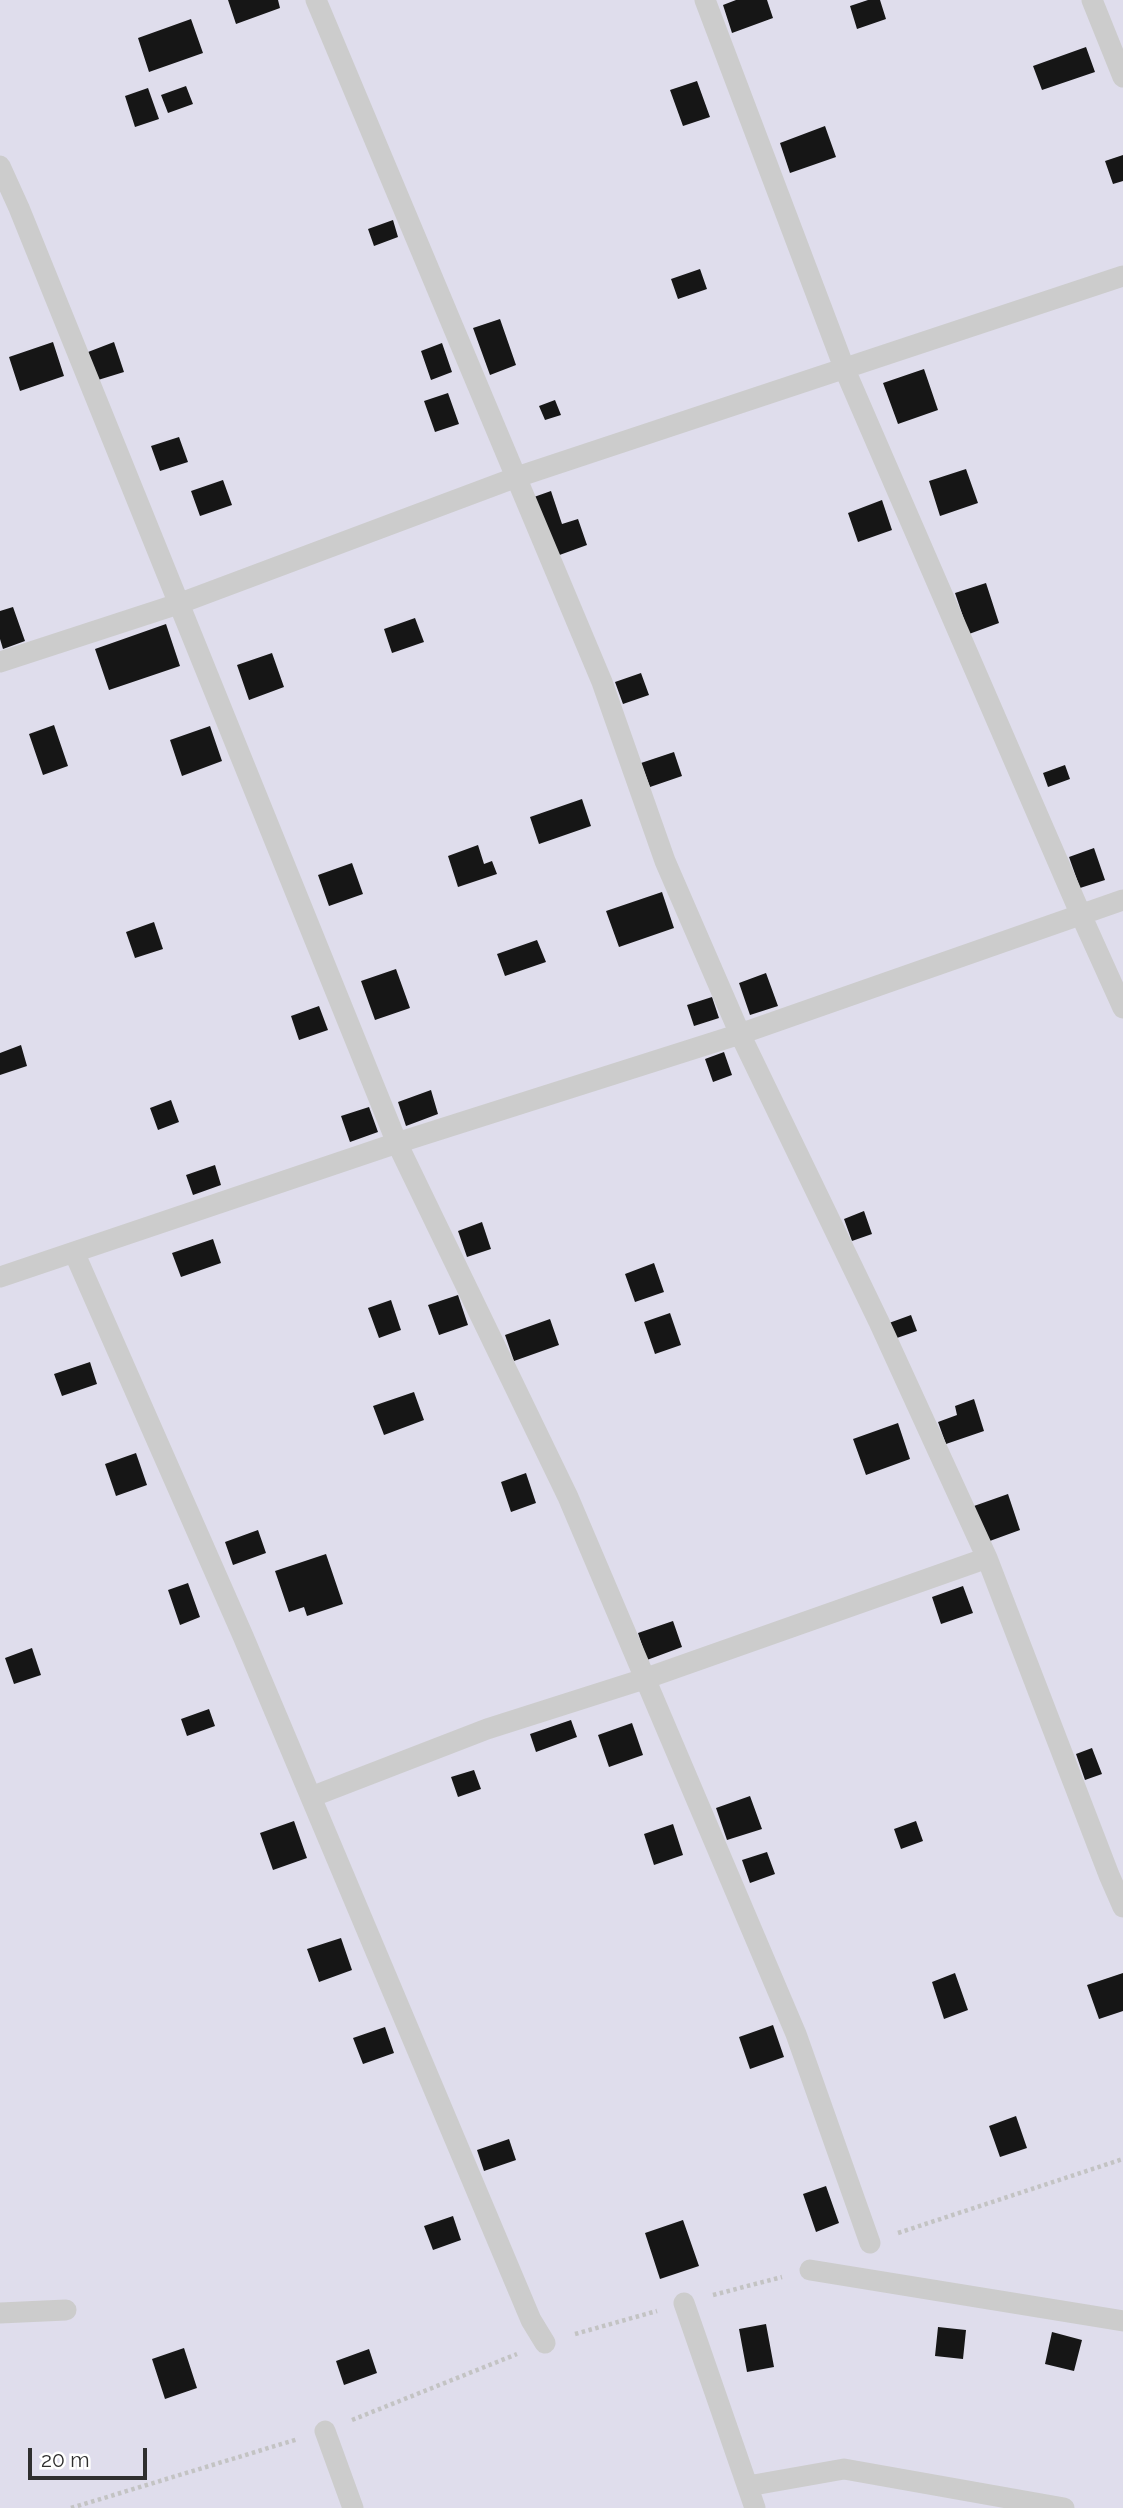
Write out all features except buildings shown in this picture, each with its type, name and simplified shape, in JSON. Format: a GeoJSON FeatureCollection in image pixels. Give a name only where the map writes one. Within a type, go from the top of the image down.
{"type":"FeatureCollection","features":[{"type":"Feature","properties":{"kind":"lane"},"geometry":{"type":"LineString","coordinates":[[316,0],[602,682],[665,861],[740,1034],[879,1322],[987,1558],[1108,1875],[1123,1907]]}},
{"type":"Feature","properties":{"kind":"lane"},"geometry":{"type":"LineString","coordinates":[[705,0],[845,370],[1123,1008]]}},
{"type":"Feature","properties":{"kind":"lane"},"geometry":{"type":"LineString","coordinates":[[1092,0],[1123,77]]}},
{"type":"Feature","properties":{"kind":"lane"},"geometry":{"type":"LineString","coordinates":[[0,166],[397,1143],[568,1497],[796,2034],[870,2243]]}},
{"type":"Feature","properties":{"kind":"lane"},"geometry":{"type":"LineString","coordinates":[[0,662],[178,604],[517,477],[1123,276]]}},
{"type":"Feature","properties":{"kind":"lane"},"geometry":{"type":"LineString","coordinates":[[0,1277],[397,1143],[740,1034],[1123,900]]}},
{"type":"Feature","properties":{"kind":"lane"},"geometry":{"type":"LineString","coordinates":[[74,1252],[311,1797],[531,2320],[545,2343]]}},
{"type":"Feature","properties":{"kind":"lane"},"geometry":{"type":"LineString","coordinates":[[311,1797],[487,1729],[644,1679],[987,1558]]}},
{"type":"Feature","properties":{"kind":"lane"},"geometry":{"type":"LineString","coordinates":[[810,2270],[1123,2321]]}},
{"type":"Feature","properties":{"kind":"lane"},"geometry":{"type":"LineString","coordinates":[[684,2303],[755,2508]]}},
{"type":"Feature","properties":{"kind":"lane"},"geometry":{"type":"LineString","coordinates":[[0,2313],[66,2310]]}},
{"type":"Feature","properties":{"kind":"lane"},"geometry":{"type":"LineString","coordinates":[[325,2431],[353,2508]]}},
{"type":"Feature","properties":{"kind":"lane"},"geometry":{"type":"LineString","coordinates":[[748,2486],[844,2469],[1064,2508]]}},
{"type":"Feature","properties":{"kind":"path"},"geometry":{"type":"LineString","coordinates":[[870,2243],[1123,2159]]}},
{"type":"Feature","properties":{"kind":"path"},"geometry":{"type":"LineString","coordinates":[[71,2508],[325,2431],[545,2343],[810,2270]]}},
{"type":"Feature","properties":{"kind":"shaded area"},"geometry":{"type":"Polygon","coordinates":[[[0,0],[1123,0],[1123,2508],[0,2508],[0,0]]]}}]}
